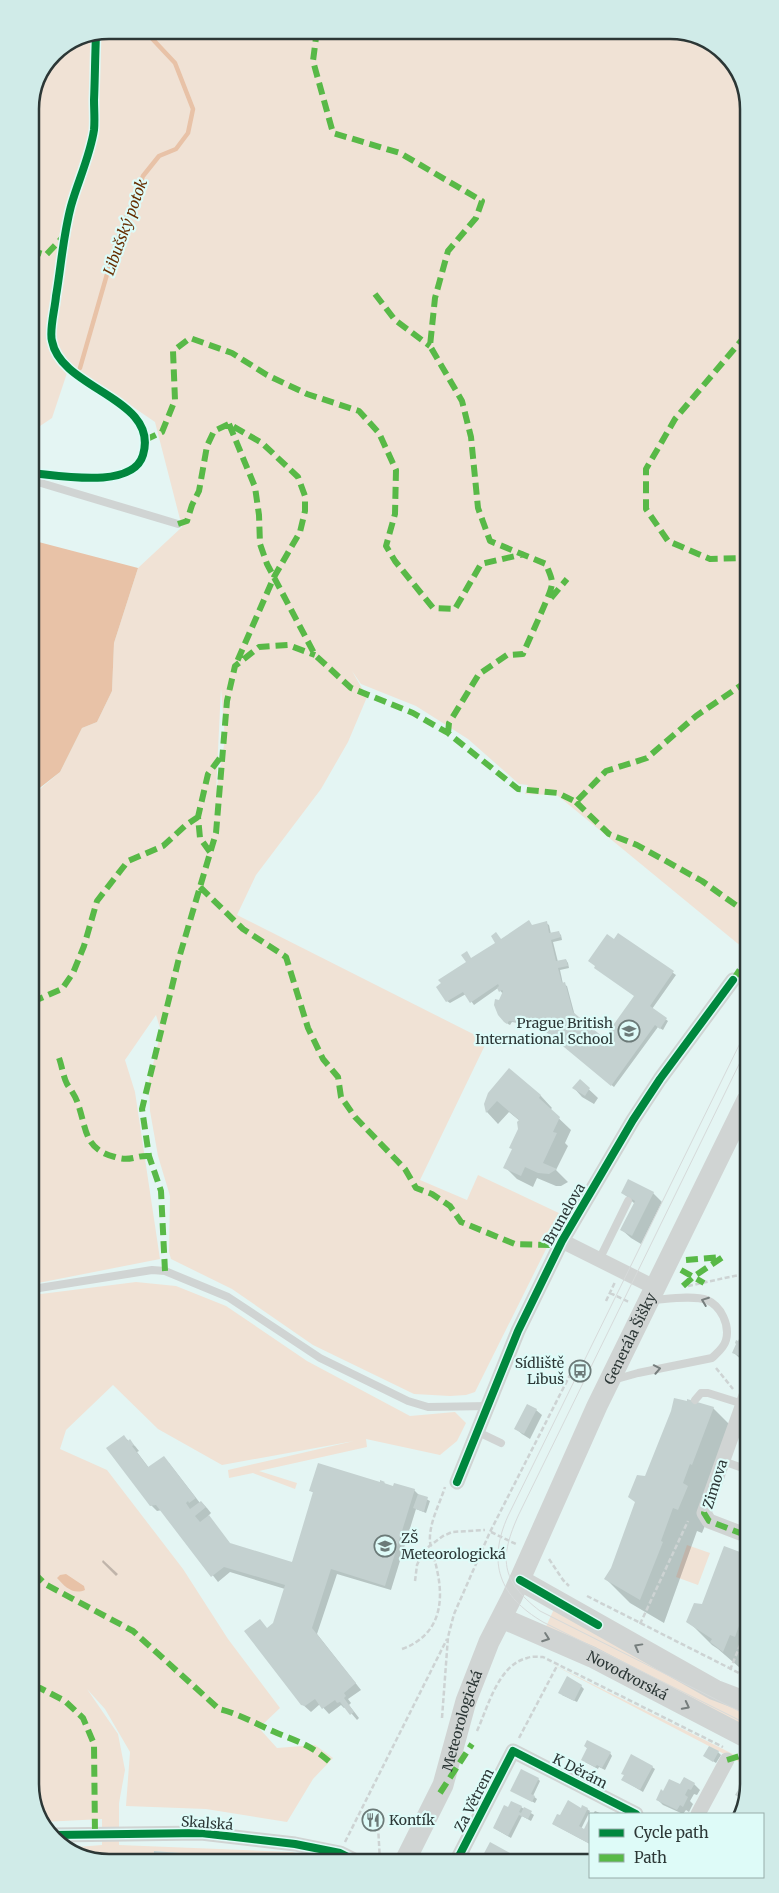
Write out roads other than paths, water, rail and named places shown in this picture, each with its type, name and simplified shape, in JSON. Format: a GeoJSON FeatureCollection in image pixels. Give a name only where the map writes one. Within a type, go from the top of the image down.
{"type":"FeatureCollection","features":[{"type":"Feature","properties":{"kind":"main road","name":"Generála Šišky"},"geometry":{"type":"LineString","coordinates":[[520,1580],[610,1381],[644,1297],[740,1113]]}},
{"type":"Feature","properties":{"kind":"main road","name":"Meteorologická"},"geometry":{"type":"LineString","coordinates":[[408,1854],[443,1785],[469,1692],[489,1642],[520,1580]]}},
{"type":"Feature","properties":{"kind":"main road","name":"Novodvorská"},"geometry":{"type":"LineString","coordinates":[[520,1580],[715,1690],[740,1700]]}},
{"type":"Feature","properties":{"kind":"main road","name":"Novodvorská"},"geometry":{"type":"LineString","coordinates":[[502,1618],[592,1657],[735,1751]]}},
{"type":"Feature","properties":{"kind":"street","name":"Brunelova"},"geometry":{"type":"LineString","coordinates":[[451,1484],[478,1432],[522,1323],[562,1241],[632,1120],[733,980]]}},
{"type":"Feature","properties":{"kind":"street","name":"Brunelova"},"geometry":{"type":"LineString","coordinates":[[562,1241],[621,1271],[644,1297]]}},
{"type":"Feature","properties":{"kind":"street","name":"Zimova"},"geometry":{"type":"LineString","coordinates":[[740,1432],[723,1461],[704,1513],[709,1521],[740,1533]]}},
{"type":"Feature","properties":{"kind":"street","name":"K Děrám"},"geometry":{"type":"LineString","coordinates":[[513,1750],[634,1813]]}},
{"type":"Feature","properties":{"kind":"street","name":"Za Větrem"},"geometry":{"type":"LineString","coordinates":[[460,1854],[513,1750]]}},
{"type":"Feature","properties":{"kind":"street"},"geometry":{"type":"LineString","coordinates":[[699,1813],[735,1751]]}},
{"type":"Feature","properties":{"kind":"street","name":"Skalská"},"geometry":{"type":"LineString","coordinates":[[60,1835],[201,1833],[295,1844],[342,1854]]}},
{"type":"Feature","properties":{"kind":"lane"},"geometry":{"type":"LineString","coordinates":[[39,482],[178,524]]}},
{"type":"Feature","properties":{"kind":"lane"},"geometry":{"type":"LineString","coordinates":[[599,1260],[628,1201]]}},
{"type":"Feature","properties":{"kind":"lane"},"geometry":{"type":"LineString","coordinates":[[39,1288],[152,1270],[165,1271],[228,1297],[320,1358],[408,1401],[428,1407],[488,1406]]}},
{"type":"Feature","properties":{"kind":"lane"},"geometry":{"type":"LineString","coordinates":[[610,1381],[638,1373],[712,1358],[720,1351],[726,1340],[727,1328],[724,1317],[707,1300],[644,1297]]}},
{"type":"Feature","properties":{"kind":"lane"},"geometry":{"type":"LineString","coordinates":[[695,1400],[701,1393],[740,1395]]}},
{"type":"Feature","properties":{"kind":"lane"},"geometry":{"type":"LineString","coordinates":[[478,1432],[501,1443]]}},
{"type":"Feature","properties":{"kind":"lane"},"geometry":{"type":"LineString","coordinates":[[723,1461],[740,1467]]}},
{"type":"Feature","properties":{"kind":"waterway","name":"Libušský potok"},"geometry":{"type":"LineString","coordinates":[[80,368],[116,243],[143,176],[159,156],[176,149],[188,133],[193,109],[175,63],[152,39]]}},
{"type":"Feature","properties":{"kind":"tram line"},"geometry":{"type":"LineString","coordinates":[[740,1043],[508,1516],[498,1549],[501,1577],[516,1601],[528,1612],[543,1622],[740,1720]]}},
{"type":"Feature","properties":{"kind":"tram line"},"geometry":{"type":"LineString","coordinates":[[740,1062],[519,1514],[508,1543],[506,1556],[507,1567],[517,1589],[540,1611],[740,1711]]}},
{"type":"Feature","properties":{"kind":"place","name":"Prague British International School"},"geometry":{"type":"Point","coordinates":[629,1031]}},
{"type":"Feature","properties":{"kind":"place","name":"Sídliště Libuš"},"geometry":{"type":"Point","coordinates":[580,1371]}},
{"type":"Feature","properties":{"kind":"place","name":"ZŠ Meteorologická"},"geometry":{"type":"Point","coordinates":[385,1546]}},
{"type":"Feature","properties":{"kind":"place","name":"Kontík"},"geometry":{"type":"Point","coordinates":[373,1820]}}]}
